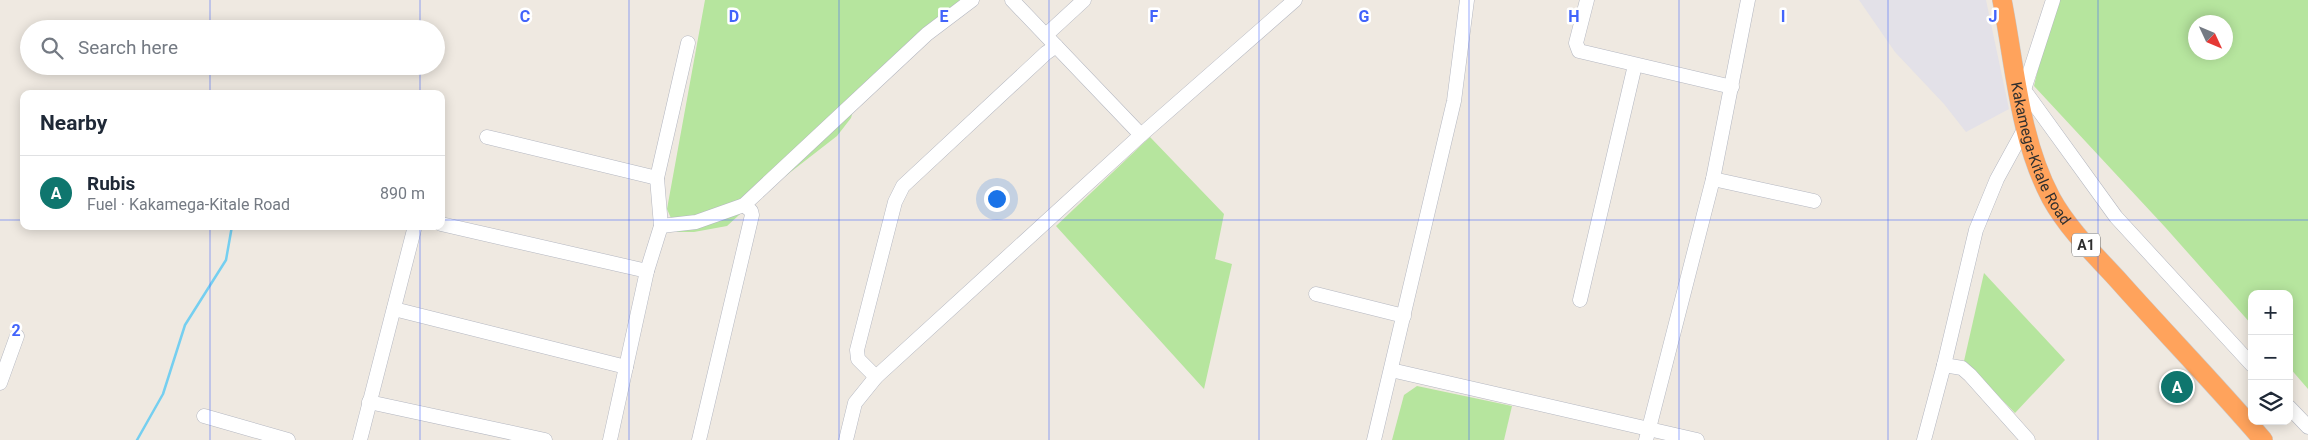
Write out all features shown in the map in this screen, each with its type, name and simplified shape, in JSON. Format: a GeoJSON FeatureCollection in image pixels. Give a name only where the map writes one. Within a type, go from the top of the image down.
{"type":"FeatureCollection","features":[{"type":"Feature","properties":{"kind":"highway","name":"Kakamega-Kitale Road"},"geometry":{"type":"LineString","coordinates":[[2002,0],[2022,96],[2026,126],[2039,169],[2052,198],[2077,235],[2263,440]]}},
{"type":"Feature","properties":{"kind":"street"},"geometry":{"type":"LineString","coordinates":[[662,226],[696,222],[744,205],[927,34],[972,0]]}},
{"type":"Feature","properties":{"kind":"street"},"geometry":{"type":"LineString","coordinates":[[1012,0],[1141,135]]}},
{"type":"Feature","properties":{"kind":"street"},"geometry":{"type":"LineString","coordinates":[[1046,35],[1084,0]]}},
{"type":"Feature","properties":{"kind":"street"},"geometry":{"type":"LineString","coordinates":[[846,440],[855,403],[876,377],[1141,135],[1294,0]]}},
{"type":"Feature","properties":{"kind":"street"},"geometry":{"type":"LineString","coordinates":[[1374,440],[1454,101],[1467,0]]}},
{"type":"Feature","properties":{"kind":"street"},"geometry":{"type":"LineString","coordinates":[[1587,0],[1576,43],[1579,51],[1732,87]]}},
{"type":"Feature","properties":{"kind":"street"},"geometry":{"type":"LineString","coordinates":[[1647,434],[1713,179],[1748,0]]}},
{"type":"Feature","properties":{"kind":"street"},"geometry":{"type":"LineString","coordinates":[[2053,0],[2022,96],[2116,217],[2248,361]]}},
{"type":"Feature","properties":{"kind":"street"},"geometry":{"type":"LineString","coordinates":[[610,440],[647,271],[662,226],[657,178],[688,43]]}},
{"type":"Feature","properties":{"kind":"street"},"geometry":{"type":"LineString","coordinates":[[876,377],[858,359],[857,350],[895,202],[903,186],[1046,53],[1056,46]]}},
{"type":"Feature","properties":{"kind":"street"},"geometry":{"type":"LineString","coordinates":[[1580,300],[1635,65]]}},
{"type":"Feature","properties":{"kind":"street"},"geometry":{"type":"LineString","coordinates":[[1924,440],[1976,230],[1997,179],[2026,126]]}},
{"type":"Feature","properties":{"kind":"street"},"geometry":{"type":"LineString","coordinates":[[487,137],[657,178]]}},
{"type":"Feature","properties":{"kind":"street"},"geometry":{"type":"LineString","coordinates":[[1713,179],[1814,201]]}},
{"type":"Feature","properties":{"kind":"street"},"geometry":{"type":"LineString","coordinates":[[699,440],[752,215],[751,211],[744,205]]}},
{"type":"Feature","properties":{"kind":"street"},"geometry":{"type":"LineString","coordinates":[[445,225],[647,271]]}},
{"type":"Feature","properties":{"kind":"street"},"geometry":{"type":"LineString","coordinates":[[360,440],[414,230]]}},
{"type":"Feature","properties":{"kind":"street"},"geometry":{"type":"LineString","coordinates":[[1316,294],[1404,316]]}},
{"type":"Feature","properties":{"kind":"street"},"geometry":{"type":"LineString","coordinates":[[394,309],[626,367]]}},
{"type":"Feature","properties":{"kind":"street"},"geometry":{"type":"LineString","coordinates":[[0,384],[17,336]]}},
{"type":"Feature","properties":{"kind":"street"},"geometry":{"type":"LineString","coordinates":[[1944,365],[1962,368],[2028,440]]}},
{"type":"Feature","properties":{"kind":"street"},"geometry":{"type":"LineString","coordinates":[[1391,370],[1647,434],[1697,440]]}},
{"type":"Feature","properties":{"kind":"street"},"geometry":{"type":"LineString","coordinates":[[370,402],[545,440]]}},
{"type":"Feature","properties":{"kind":"street"},"geometry":{"type":"LineString","coordinates":[[2293,411],[2308,428]]}},
{"type":"Feature","properties":{"kind":"street"},"geometry":{"type":"LineString","coordinates":[[204,416],[266,438],[288,440]]}},
{"type":"Feature","properties":{"kind":"shaded area"},"geometry":{"type":"Polygon","coordinates":[[[1859,0],[1986,0],[2009,109],[1966,132],[1944,104],[1895,52],[1859,0]]]}},
{"type":"Feature","properties":{"kind":"green space"},"geometry":{"type":"Polygon","coordinates":[[[705,0],[966,0],[859,91],[851,118],[837,136],[761,195],[727,226],[694,232],[677,232],[667,209],[705,0]]]}},
{"type":"Feature","properties":{"kind":"green space"},"geometry":{"type":"Polygon","coordinates":[[[2054,0],[2308,0],[2308,389],[2293,372],[2293,290],[2248,290],[2248,320],[2165,227],[2034,86],[2054,0]]]}},
{"type":"Feature","properties":{"kind":"green space"},"geometry":{"type":"Polygon","coordinates":[[[1150,137],[1224,214],[1215,259],[1232,264],[1204,389],[1056,226],[1150,137]]]}},
{"type":"Feature","properties":{"kind":"green space"},"geometry":{"type":"Polygon","coordinates":[[[1984,273],[2065,360],[2015,413],[1964,361],[1984,273]]]}},
{"type":"Feature","properties":{"kind":"green space"},"geometry":{"type":"Polygon","coordinates":[[[1417,386],[1512,406],[1504,440],[1392,440],[1404,395],[1417,386]]]}},
{"type":"Feature","properties":{"kind":"waterway"},"geometry":{"type":"LineString","coordinates":[[137,440],[163,394],[185,325],[226,260],[231,230]]}},
{"type":"Feature","properties":{"kind":"place","name":"Rubis"},"geometry":{"type":"Point","coordinates":[2177,387]}}]}
